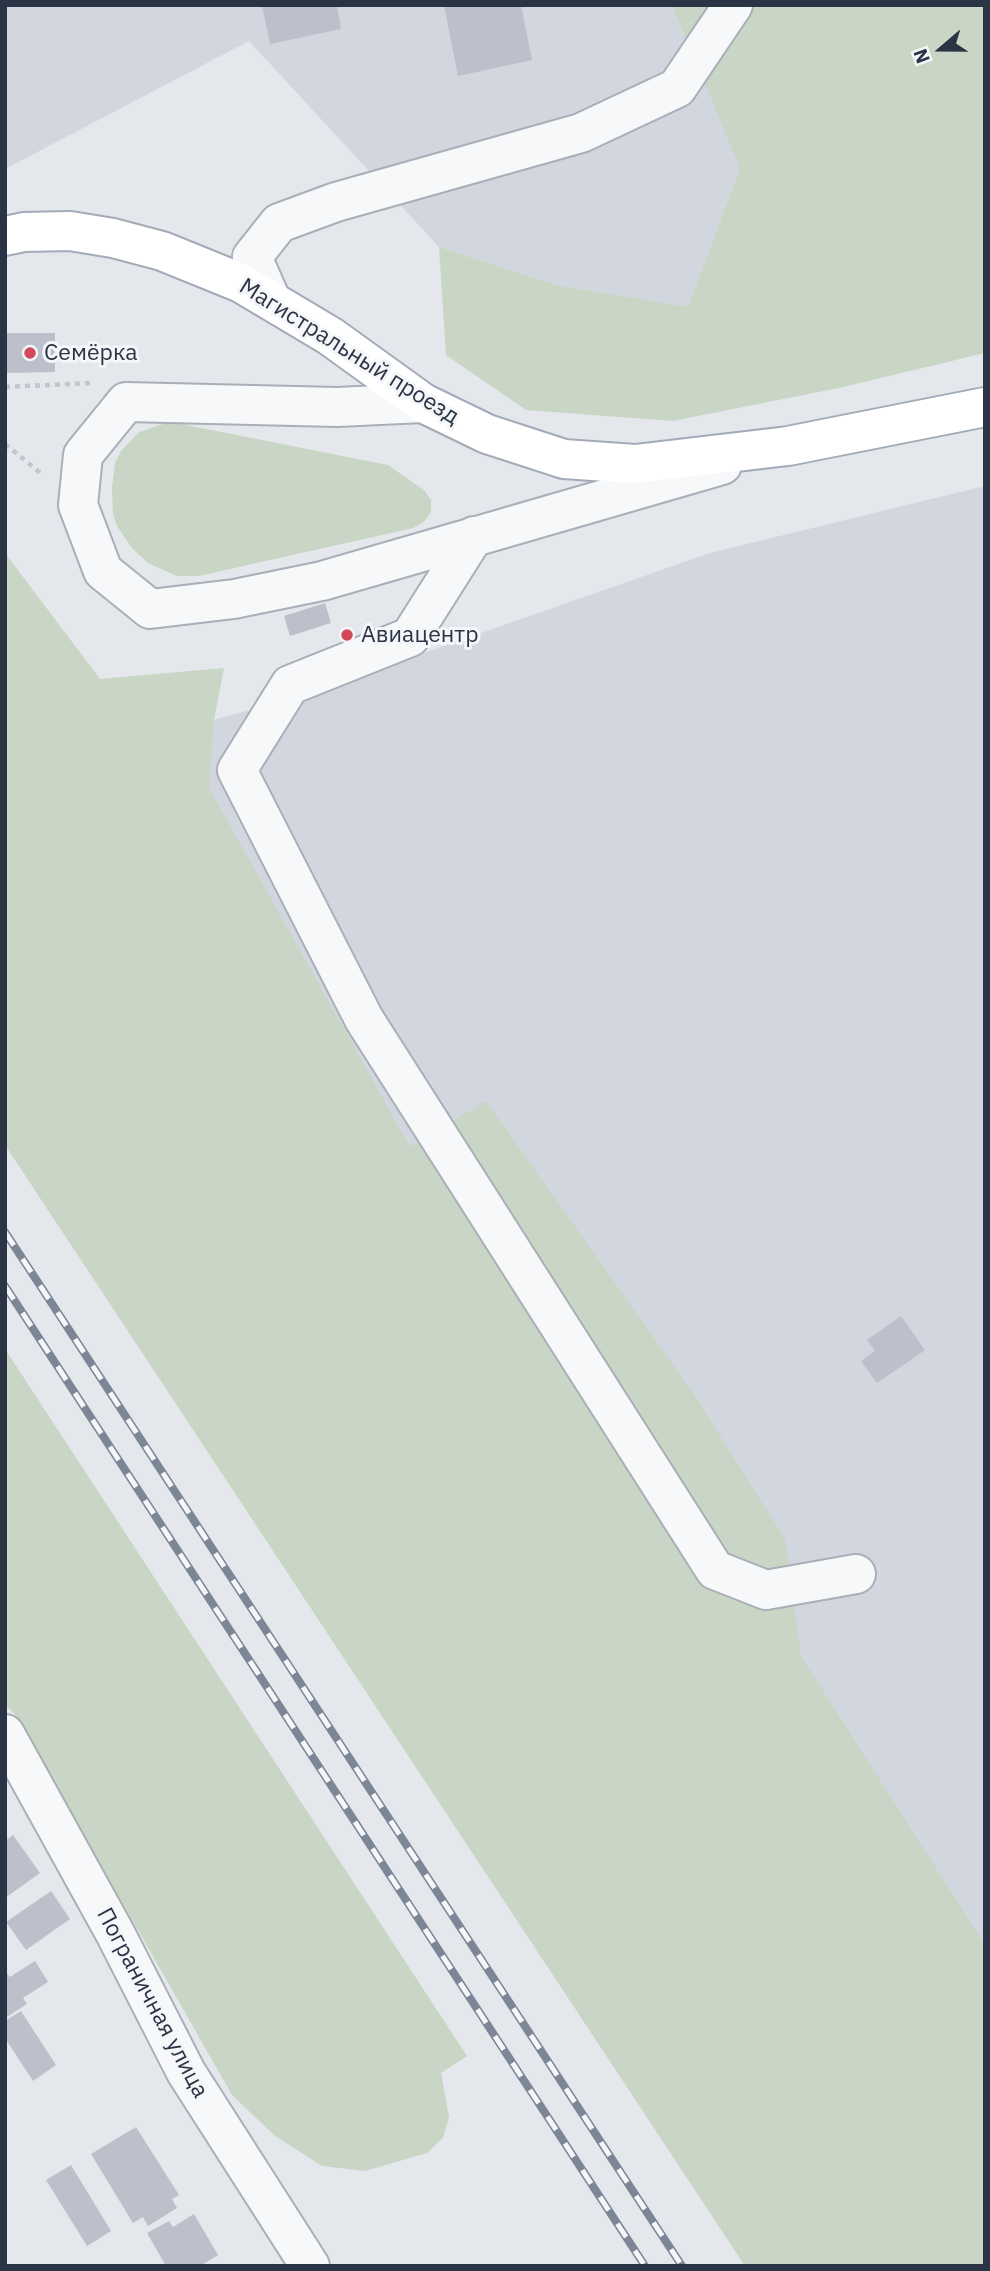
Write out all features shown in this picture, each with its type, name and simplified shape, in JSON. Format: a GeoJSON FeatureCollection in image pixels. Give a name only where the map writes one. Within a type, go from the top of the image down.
{"type":"FeatureCollection","features":[{"type":"Feature","properties":{"kind":"main road","name":"Магистральный проезд"},"geometry":{"type":"LineString","coordinates":[[5,236],[24,232],[70,231],[113,238],[162,251],[242,283],[330,337],[424,403],[487,434],[564,458],[635,464],[788,446],[985,407]]}},
{"type":"Feature","properties":{"kind":"street"},"geometry":{"type":"LineString","coordinates":[[271,300],[252,257],[279,223],[336,202],[581,133],[677,88],[733,5]]}},
{"type":"Feature","properties":{"kind":"street"},"geometry":{"type":"LineString","coordinates":[[424,403],[337,407],[126,402],[83,455],[79,505],[103,571],[150,609],[234,599],[322,581],[788,446]]}},
{"type":"Feature","properties":{"kind":"street"},"geometry":{"type":"LineString","coordinates":[[474,536],[410,637],[290,685],[237,770],[363,1019],[715,1570],[766,1590],[856,1574]]}},
{"type":"Feature","properties":{"kind":"street","name":"Пограничная улица"},"geometry":{"type":"LineString","coordinates":[[5,1734],[115,1933],[186,2072],[310,2266]]}},
{"type":"Feature","properties":{"kind":"shaded area"},"geometry":{"type":"Polygon","coordinates":[[[5,5],[985,5],[740,168],[688,308],[560,286],[439,247],[249,41],[5,169],[5,5]]]}},
{"type":"Feature","properties":{"kind":"shaded area"},"geometry":{"type":"Polygon","coordinates":[[[985,486],[985,2266],[5,776],[298,697],[710,553],[985,486]]]}},
{"type":"Feature","properties":{"kind":"green space"},"geometry":{"type":"Polygon","coordinates":[[[672,5],[985,5],[985,353],[839,388],[673,421],[526,410],[446,355],[439,247],[560,286],[688,307],[740,168],[672,5]]]}},
{"type":"Feature","properties":{"kind":"green space"},"geometry":{"type":"Polygon","coordinates":[[[176,423],[388,465],[424,490],[431,500],[431,512],[424,522],[413,528],[199,576],[177,576],[148,563],[132,548],[117,526],[113,514],[112,488],[115,463],[121,451],[139,432],[163,424],[176,423]]]}},
{"type":"Feature","properties":{"kind":"green space"},"geometry":{"type":"Polygon","coordinates":[[[5,553],[100,679],[224,668],[214,720],[209,788],[410,1147],[486,1101],[693,1393],[785,1539],[801,1656],[985,1945],[985,2266],[745,2266],[5,1145],[5,553]]]}},
{"type":"Feature","properties":{"kind":"green space"},"geometry":{"type":"Polygon","coordinates":[[[5,1349],[467,2056],[441,2073],[449,2117],[443,2138],[427,2153],[365,2171],[322,2166],[275,2136],[232,2095],[16,1716],[5,1704],[5,1349]]]}},
{"type":"Feature","properties":{"kind":"building"},"geometry":{"type":"Polygon","coordinates":[[[262,5],[337,5],[341,29],[270,44],[262,5]]]}},
{"type":"Feature","properties":{"kind":"building"},"geometry":{"type":"Polygon","coordinates":[[[444,5],[521,5],[532,60],[458,76],[444,5]]]}},
{"type":"Feature","properties":{"kind":"building","name":"Семёрка"},"geometry":{"type":"Polygon","coordinates":[[[5,333],[55,333],[55,372],[5,373],[5,333]]]}},
{"type":"Feature","properties":{"kind":"building"},"geometry":{"type":"Polygon","coordinates":[[[325,603],[331,623],[290,636],[284,616],[325,603]]]}},
{"type":"Feature","properties":{"kind":"building"},"geometry":{"type":"Polygon","coordinates":[[[901,1316],[925,1350],[877,1383],[861,1361],[875,1351],[867,1340],[901,1316]]]}},
{"type":"Feature","properties":{"kind":"building"},"geometry":{"type":"Polygon","coordinates":[[[13,1835],[40,1873],[5,1898],[5,1841],[13,1835]]]}},
{"type":"Feature","properties":{"kind":"building"},"geometry":{"type":"Polygon","coordinates":[[[51,1891],[70,1919],[26,1950],[6,1922],[51,1891]]]}},
{"type":"Feature","properties":{"kind":"building"},"geometry":{"type":"Polygon","coordinates":[[[35,1961],[48,1982],[23,1998],[27,2004],[5,2018],[5,1971],[10,1977],[35,1961]]]}},
{"type":"Feature","properties":{"kind":"building"},"geometry":{"type":"Polygon","coordinates":[[[21,2011],[56,2065],[33,2081],[5,2038],[5,2021],[21,2011]]]}},
{"type":"Feature","properties":{"kind":"building"},"geometry":{"type":"Polygon","coordinates":[[[136,2127],[179,2195],[172,2199],[177,2208],[148,2226],[143,2217],[133,2223],[91,2154],[136,2127]]]}},
{"type":"Feature","properties":{"kind":"building"},"geometry":{"type":"Polygon","coordinates":[[[71,2165],[111,2231],[87,2246],[46,2180],[71,2165]]]}},
{"type":"Feature","properties":{"kind":"building"},"geometry":{"type":"Polygon","coordinates":[[[194,2214],[218,2255],[200,2266],[166,2266],[147,2233],[169,2221],[173,2227],[194,2214]]]}},
{"type":"Feature","properties":{"kind":"railway"},"geometry":{"type":"LineString","coordinates":[[5,1232],[682,2266]]}},
{"type":"Feature","properties":{"kind":"railway"},"geometry":{"type":"LineString","coordinates":[[5,1286],[645,2266]]}},
{"type":"Feature","properties":{"kind":"place","name":"Семёрка"},"geometry":{"type":"Point","coordinates":[30,353]}},
{"type":"Feature","properties":{"kind":"place","name":"Авиацентр"},"geometry":{"type":"Point","coordinates":[347,635]}}]}
